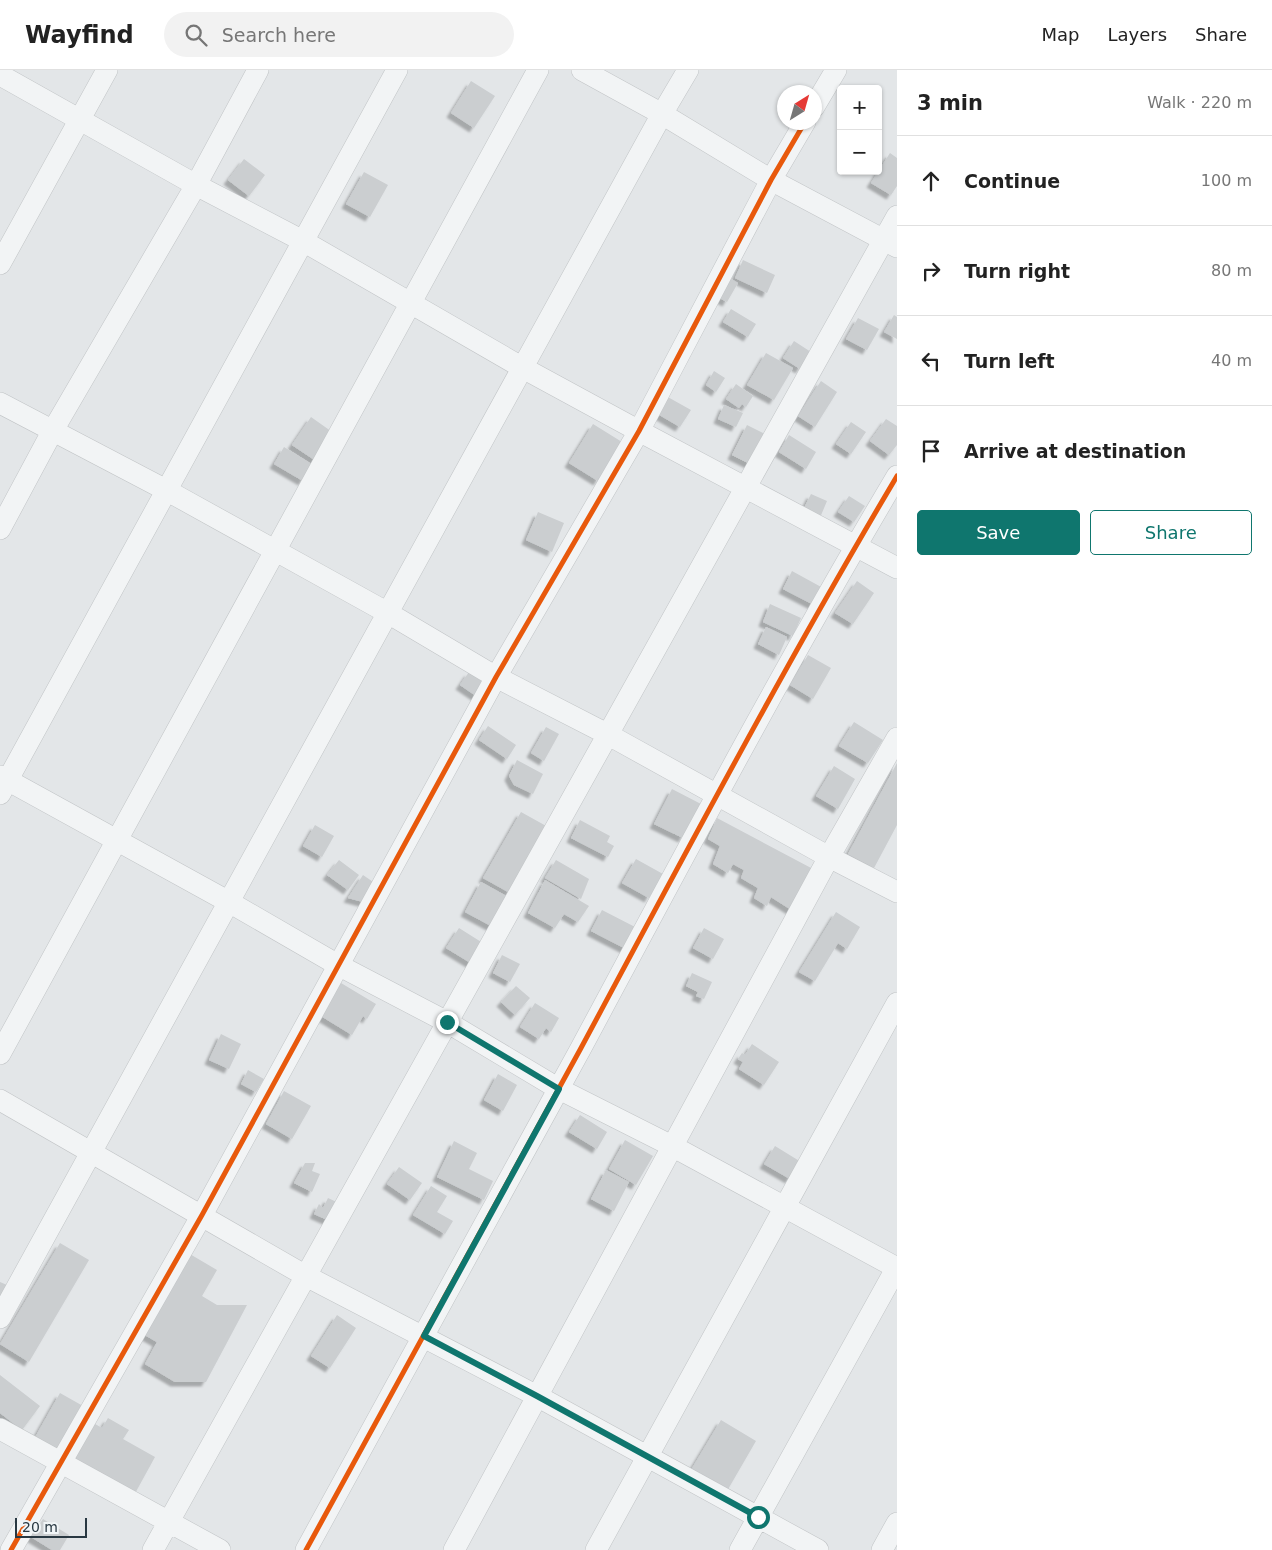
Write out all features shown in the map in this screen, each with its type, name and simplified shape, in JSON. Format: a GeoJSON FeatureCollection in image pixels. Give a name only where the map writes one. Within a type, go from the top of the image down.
{"type":"FeatureCollection","features":[{"type":"Feature","properties":{"kind":"street"},"geometry":{"type":"LineString","coordinates":[[0,264],[106,70]]}},
{"type":"Feature","properties":{"kind":"street"},"geometry":{"type":"LineString","coordinates":[[0,528],[52,432],[196,184],[258,70]]}},
{"type":"Feature","properties":{"kind":"street"},"geometry":{"type":"LineString","coordinates":[[398,70],[3,784],[116,841],[229,902],[338,965],[447,1022],[559,1089],[672,1146],[897,1268],[740,1550]]}},
{"type":"Feature","properties":{"kind":"street"},"geometry":{"type":"LineString","coordinates":[[0,1054],[538,70]]}},
{"type":"Feature","properties":{"kind":"street"},"geometry":{"type":"LineString","coordinates":[[582,70],[662,114],[771,180],[890,244]]}},
{"type":"Feature","properties":{"kind":"street"},"geometry":{"type":"LineString","coordinates":[[0,1318],[662,114],[688,70]]}},
{"type":"Feature","properties":{"kind":"street"},"geometry":{"type":"LineString","coordinates":[[822,94],[836,70]]}},
{"type":"Feature","properties":{"kind":"street"},"geometry":{"type":"LineString","coordinates":[[0,75],[304,242],[523,368],[897,568]]}},
{"type":"Feature","properties":{"kind":"street"},"geometry":{"type":"LineString","coordinates":[[11,1550],[202,1215],[496,677],[639,431],[771,180],[800,130]]}},
{"type":"Feature","properties":{"kind":"street"},"geometry":{"type":"LineString","coordinates":[[153,1550],[745,487],[890,244],[897,216]]}},
{"type":"Feature","properties":{"kind":"street"},"geometry":{"type":"LineString","coordinates":[[0,403],[52,432],[166,490],[388,613],[496,677],[607,734],[829,857],[897,892]]}},
{"type":"Feature","properties":{"kind":"street"},"geometry":{"type":"LineString","coordinates":[[306,1550],[559,1089],[718,794],[856,545],[897,476]]}},
{"type":"Feature","properties":{"kind":"street"},"geometry":{"type":"LineString","coordinates":[[454,1550],[829,857],[897,738]]}},
{"type":"Feature","properties":{"kind":"street"},"geometry":{"type":"LineString","coordinates":[[596,1550],[897,1003]]}},
{"type":"Feature","properties":{"kind":"street"},"geometry":{"type":"LineString","coordinates":[[0,1100],[306,1276],[537,1396],[818,1550]]}},
{"type":"Feature","properties":{"kind":"street"},"geometry":{"type":"LineString","coordinates":[[0,1429],[220,1550]]}},
{"type":"Feature","properties":{"kind":"street"},"geometry":{"type":"LineString","coordinates":[[882,1550],[897,1523]]}},
{"type":"Feature","properties":{"kind":"building"},"geometry":{"type":"Polygon","coordinates":[[[471,81],[495,96],[474,128],[451,113],[471,81]]]}},
{"type":"Feature","properties":{"kind":"building"},"geometry":{"type":"Polygon","coordinates":[[[890,153],[897,158],[897,186],[891,195],[871,183],[876,175],[882,175],[882,166],[890,153]]]}},
{"type":"Feature","properties":{"kind":"building"},"geometry":{"type":"Polygon","coordinates":[[[244,159],[265,175],[249,196],[228,180],[244,159]]]}},
{"type":"Feature","properties":{"kind":"building"},"geometry":{"type":"Polygon","coordinates":[[[364,172],[388,185],[370,217],[346,204],[364,172]]]}},
{"type":"Feature","properties":{"kind":"building"},"geometry":{"type":"Polygon","coordinates":[[[743,260],[775,275],[767,293],[735,278],[743,260]]]}},
{"type":"Feature","properties":{"kind":"building"},"geometry":{"type":"Polygon","coordinates":[[[726,276],[738,283],[727,302],[714,295],[726,276]]]}},
{"type":"Feature","properties":{"kind":"building"},"geometry":{"type":"Polygon","coordinates":[[[731,309],[756,324],[748,337],[723,322],[731,309]]]}},
{"type":"Feature","properties":{"kind":"building"},"geometry":{"type":"Polygon","coordinates":[[[894,315],[897,317],[897,339],[884,332],[894,315]]]}},
{"type":"Feature","properties":{"kind":"building"},"geometry":{"type":"Polygon","coordinates":[[[858,318],[879,329],[867,350],[846,339],[858,318]]]}},
{"type":"Feature","properties":{"kind":"building"},"geometry":{"type":"Polygon","coordinates":[[[794,341],[811,352],[800,369],[783,358],[794,341]]]}},
{"type":"Feature","properties":{"kind":"building"},"geometry":{"type":"Polygon","coordinates":[[[766,353],[793,368],[774,400],[747,385],[766,353]]]}},
{"type":"Feature","properties":{"kind":"building"},"geometry":{"type":"Polygon","coordinates":[[[714,371],[725,378],[716,392],[706,385],[714,371]]]}},
{"type":"Feature","properties":{"kind":"building"},"geometry":{"type":"Polygon","coordinates":[[[821,381],[837,392],[815,427],[798,416],[821,381]]]}},
{"type":"Feature","properties":{"kind":"building"},"geometry":{"type":"Polygon","coordinates":[[[736,384],[753,396],[746,407],[742,404],[739,408],[726,399],[736,384]]]}},
{"type":"Feature","properties":{"kind":"building"},"geometry":{"type":"Polygon","coordinates":[[[666,396],[691,410],[680,427],[656,413],[666,396]]]}},
{"type":"Feature","properties":{"kind":"building"},"geometry":{"type":"Polygon","coordinates":[[[724,405],[743,413],[736,427],[718,419],[724,405]]]}},
{"type":"Feature","properties":{"kind":"building"},"geometry":{"type":"Polygon","coordinates":[[[311,417],[335,434],[316,461],[292,445],[311,417]]]}},
{"type":"Feature","properties":{"kind":"building"},"geometry":{"type":"Polygon","coordinates":[[[886,419],[897,426],[897,445],[889,455],[870,441],[886,419]]]}},
{"type":"Feature","properties":{"kind":"building"},"geometry":{"type":"Polygon","coordinates":[[[851,422],[866,432],[851,454],[836,444],[851,422]]]}},
{"type":"Feature","properties":{"kind":"building"},"geometry":{"type":"Polygon","coordinates":[[[593,424],[622,442],[598,481],[569,463],[593,424]]]}},
{"type":"Feature","properties":{"kind":"building"},"geometry":{"type":"Polygon","coordinates":[[[747,425],[767,435],[752,465],[732,455],[747,425]]]}},
{"type":"Feature","properties":{"kind":"building"},"geometry":{"type":"Polygon","coordinates":[[[789,435],[816,452],[806,469],[779,452],[789,435]]]}},
{"type":"Feature","properties":{"kind":"building"},"geometry":{"type":"Polygon","coordinates":[[[284,447],[313,465],[303,481],[274,464],[284,447]]]}},
{"type":"Feature","properties":{"kind":"building"},"geometry":{"type":"Polygon","coordinates":[[[811,494],[827,501],[819,520],[802,512],[811,494]]]}},
{"type":"Feature","properties":{"kind":"building"},"geometry":{"type":"Polygon","coordinates":[[[849,496],[865,506],[854,522],[838,512],[849,496]]]}},
{"type":"Feature","properties":{"kind":"building"},"geometry":{"type":"Polygon","coordinates":[[[538,512],[564,523],[552,552],[526,540],[538,512]]]}},
{"type":"Feature","properties":{"kind":"building"},"geometry":{"type":"Polygon","coordinates":[[[792,571],[823,588],[814,605],[783,589],[792,571]]]}},
{"type":"Feature","properties":{"kind":"building"},"geometry":{"type":"Polygon","coordinates":[[[857,581],[874,593],[853,624],[835,613],[857,581]]]}},
{"type":"Feature","properties":{"kind":"building"},"geometry":{"type":"Polygon","coordinates":[[[770,604],[801,618],[793,636],[763,622],[770,604]]]}},
{"type":"Feature","properties":{"kind":"building"},"geometry":{"type":"Polygon","coordinates":[[[766,627],[787,637],[779,655],[758,644],[766,627]]]}},
{"type":"Feature","properties":{"kind":"building"},"geometry":{"type":"Polygon","coordinates":[[[808,655],[831,668],[813,699],[790,685],[808,655]]]}},
{"type":"Feature","properties":{"kind":"building"},"geometry":{"type":"Polygon","coordinates":[[[469,672],[487,685],[479,698],[460,685],[469,672]]]}},
{"type":"Feature","properties":{"kind":"building"},"geometry":{"type":"Polygon","coordinates":[[[854,722],[883,740],[868,763],[839,746],[854,722]]]}},
{"type":"Feature","properties":{"kind":"building"},"geometry":{"type":"Polygon","coordinates":[[[488,726],[516,745],[507,759],[479,740],[488,726]]]}},
{"type":"Feature","properties":{"kind":"building"},"geometry":{"type":"Polygon","coordinates":[[[546,727],[559,734],[544,761],[531,753],[546,727]]]}},
{"type":"Feature","properties":{"kind":"building"},"geometry":{"type":"Polygon","coordinates":[[[517,760],[543,774],[533,794],[514,785],[509,776],[517,760]]]}},
{"type":"Feature","properties":{"kind":"building"},"geometry":{"type":"Polygon","coordinates":[[[897,763],[897,825],[874,868],[848,854],[897,763]]]}},
{"type":"Feature","properties":{"kind":"building"},"geometry":{"type":"Polygon","coordinates":[[[834,766],[855,779],[838,809],[816,796],[834,766]]]}},
{"type":"Feature","properties":{"kind":"building"},"geometry":{"type":"Polygon","coordinates":[[[672,789],[701,804],[683,838],[654,824],[672,789]]]}},
{"type":"Feature","properties":{"kind":"building"},"geometry":{"type":"Polygon","coordinates":[[[521,812],[548,827],[510,893],[483,878],[521,812]]]}},
{"type":"Feature","properties":{"kind":"building"},"geometry":{"type":"Polygon","coordinates":[[[717,818],[813,869],[793,911],[771,897],[767,906],[754,898],[758,888],[741,878],[744,870],[733,864],[728,873],[713,864],[720,846],[708,839],[717,818]]]}},
{"type":"Feature","properties":{"kind":"building"},"geometry":{"type":"Polygon","coordinates":[[[580,820],[610,836],[607,842],[614,846],[608,857],[571,838],[580,820]]]}},
{"type":"Feature","properties":{"kind":"building"},"geometry":{"type":"Polygon","coordinates":[[[315,825],[334,836],[322,857],[303,846],[315,825]]]}},
{"type":"Feature","properties":{"kind":"building"},"geometry":{"type":"Polygon","coordinates":[[[636,859],[663,874],[649,898],[622,883],[636,859]]]}},
{"type":"Feature","properties":{"kind":"building"},"geometry":{"type":"Polygon","coordinates":[[[339,860],[359,875],[348,890],[327,875],[339,860]]]}},
{"type":"Feature","properties":{"kind":"building"},"geometry":{"type":"Polygon","coordinates":[[[556,860],[589,879],[581,899],[545,878],[556,860]]]}},
{"type":"Feature","properties":{"kind":"building"},"geometry":{"type":"Polygon","coordinates":[[[363,875],[379,886],[367,903],[348,898],[363,875]]]}},
{"type":"Feature","properties":{"kind":"building"},"geometry":{"type":"Polygon","coordinates":[[[545,880],[589,906],[578,922],[564,914],[555,928],[528,913],[545,880]]]}},
{"type":"Feature","properties":{"kind":"building"},"geometry":{"type":"Polygon","coordinates":[[[481,882],[508,897],[493,927],[465,912],[481,882]]]}},
{"type":"Feature","properties":{"kind":"building"},"geometry":{"type":"Polygon","coordinates":[[[602,910],[637,928],[626,949],[591,931],[602,910]]]}},
{"type":"Feature","properties":{"kind":"building"},"geometry":{"type":"Polygon","coordinates":[[[836,912],[860,927],[847,949],[838,943],[815,981],[799,972],[836,912]]]}},
{"type":"Feature","properties":{"kind":"building"},"geometry":{"type":"Polygon","coordinates":[[[459,928],[486,945],[474,965],[446,948],[459,928]]]}},
{"type":"Feature","properties":{"kind":"building"},"geometry":{"type":"Polygon","coordinates":[[[704,928],[724,939],[713,959],[693,948],[704,928]]]}},
{"type":"Feature","properties":{"kind":"building"},"geometry":{"type":"Polygon","coordinates":[[[502,955],[520,964],[510,982],[493,973],[502,955]]]}},
{"type":"Feature","properties":{"kind":"building"},"geometry":{"type":"Polygon","coordinates":[[[692,973],[712,982],[704,999],[696,996],[698,992],[686,986],[692,973]]]}},
{"type":"Feature","properties":{"kind":"building"},"geometry":{"type":"Polygon","coordinates":[[[341,983],[376,1004],[367,1019],[363,1016],[352,1035],[321,1016],[341,983]]]}},
{"type":"Feature","properties":{"kind":"building"},"geometry":{"type":"Polygon","coordinates":[[[516,986],[530,998],[515,1015],[501,1002],[516,986]]]}},
{"type":"Feature","properties":{"kind":"building"},"geometry":{"type":"Polygon","coordinates":[[[535,1003],[559,1018],[551,1032],[546,1028],[539,1039],[520,1027],[535,1003]]]}},
{"type":"Feature","properties":{"kind":"building"},"geometry":{"type":"Polygon","coordinates":[[[221,1034],[241,1044],[229,1069],[209,1060],[221,1034]]]}},
{"type":"Feature","properties":{"kind":"building"},"geometry":{"type":"Polygon","coordinates":[[[752,1044],[779,1062],[764,1085],[739,1069],[743,1062],[738,1059],[742,1053],[745,1055],[752,1044]]]}},
{"type":"Feature","properties":{"kind":"building"},"geometry":{"type":"Polygon","coordinates":[[[248,1070],[264,1079],[256,1092],[241,1084],[248,1070]]]}},
{"type":"Feature","properties":{"kind":"building"},"geometry":{"type":"Polygon","coordinates":[[[498,1074],[517,1085],[503,1111],[484,1100],[498,1074]]]}},
{"type":"Feature","properties":{"kind":"building"},"geometry":{"type":"Polygon","coordinates":[[[284,1091],[311,1106],[292,1139],[266,1124],[284,1091]]]}},
{"type":"Feature","properties":{"kind":"building"},"geometry":{"type":"Polygon","coordinates":[[[580,1115],[607,1132],[597,1149],[569,1132],[580,1115]]]}},
{"type":"Feature","properties":{"kind":"building"},"geometry":{"type":"Polygon","coordinates":[[[625,1140],[653,1156],[636,1185],[609,1169],[625,1140]]]}},
{"type":"Feature","properties":{"kind":"building"},"geometry":{"type":"Polygon","coordinates":[[[454,1141],[477,1153],[469,1169],[493,1181],[484,1200],[437,1177],[454,1141]]]}},
{"type":"Feature","properties":{"kind":"building"},"geometry":{"type":"Polygon","coordinates":[[[775,1146],[801,1162],[790,1179],[764,1164],[775,1146]]]}},
{"type":"Feature","properties":{"kind":"building"},"geometry":{"type":"Polygon","coordinates":[[[305,1163],[315,1163],[312,1171],[320,1174],[312,1192],[294,1183],[305,1163]]]}},
{"type":"Feature","properties":{"kind":"building"},"geometry":{"type":"Polygon","coordinates":[[[399,1167],[422,1183],[410,1200],[387,1184],[399,1167]]]}},
{"type":"Feature","properties":{"kind":"building"},"geometry":{"type":"Polygon","coordinates":[[[606,1170],[629,1182],[614,1211],[591,1199],[606,1170]]]}},
{"type":"Feature","properties":{"kind":"building"},"geometry":{"type":"Polygon","coordinates":[[[431,1186],[447,1196],[437,1212],[453,1221],[445,1234],[413,1215],[431,1186]]]}},
{"type":"Feature","properties":{"kind":"building"},"geometry":{"type":"Polygon","coordinates":[[[328,1198],[343,1205],[334,1223],[314,1214],[319,1204],[323,1208],[328,1198]]]}},
{"type":"Feature","properties":{"kind":"building"},"geometry":{"type":"Polygon","coordinates":[[[60,1243],[89,1260],[29,1362],[0,1344],[60,1243]]]}},
{"type":"Feature","properties":{"kind":"building"},"geometry":{"type":"Polygon","coordinates":[[[183,1250],[217,1270],[202,1296],[217,1305],[247,1305],[206,1382],[175,1382],[145,1364],[157,1342],[136,1330],[183,1250]]]}},
{"type":"Feature","properties":{"kind":"building"},"geometry":{"type":"Polygon","coordinates":[[[0,1282],[7,1285],[0,1299],[0,1282]]]}},
{"type":"Feature","properties":{"kind":"building"},"geometry":{"type":"Polygon","coordinates":[[[337,1315],[356,1328],[330,1368],[311,1356],[337,1315]]]}},
{"type":"Feature","properties":{"kind":"building"},"geometry":{"type":"Polygon","coordinates":[[[0,1375],[40,1406],[22,1430],[0,1413],[0,1375]]]}},
{"type":"Feature","properties":{"kind":"building"},"geometry":{"type":"Polygon","coordinates":[[[60,1393],[83,1406],[78,1414],[102,1428],[108,1418],[129,1430],[123,1439],[155,1457],[133,1497],[33,1441],[60,1393]]]}},
{"type":"Feature","properties":{"kind":"building"},"geometry":{"type":"Polygon","coordinates":[[[721,1420],[756,1441],[727,1491],[691,1470],[721,1420]]]}},
{"type":"Feature","properties":{"kind":"building"},"geometry":{"type":"Polygon","coordinates":[[[43,1519],[69,1535],[60,1550],[52,1550],[31,1537],[43,1519]]]}},
{"type":"Feature","properties":{"kind":"cycle path"},"geometry":{"type":"LineString","coordinates":[[11,1550],[202,1215],[496,677],[639,431],[771,180],[800,130]]}},
{"type":"Feature","properties":{"kind":"cycle path"},"geometry":{"type":"LineString","coordinates":[[306,1550],[547,1111],[736,760],[815,617],[897,476]]}},
{"type":"Feature","properties":{"kind":"route"},"geometry":{"type":"LineString","coordinates":[[447,1022],[559,1089],[424,1336],[758,1517]]}}]}
